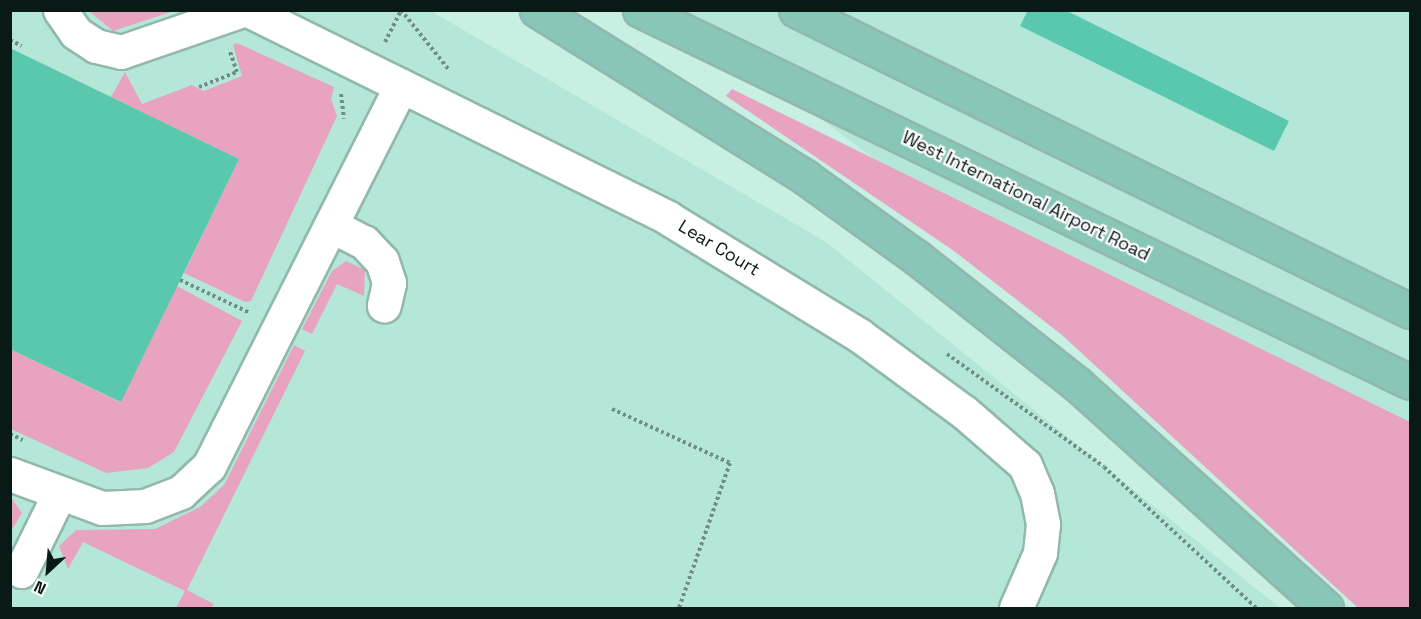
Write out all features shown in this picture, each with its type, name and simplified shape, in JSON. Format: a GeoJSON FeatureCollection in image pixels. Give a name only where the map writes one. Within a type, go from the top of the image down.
{"type":"FeatureCollection","features":[{"type":"Feature","properties":{"kind":"main road"},"geometry":{"type":"LineString","coordinates":[[537,10],[805,177],[916,257],[1077,384],[1326,609]]}},
{"type":"Feature","properties":{"kind":"main road","name":"West International Airport Road"},"geometry":{"type":"LineString","coordinates":[[640,10],[1410,382]]}},
{"type":"Feature","properties":{"kind":"main road"},"geometry":{"type":"LineString","coordinates":[[795,10],[1410,310]]}},
{"type":"Feature","properties":{"kind":"street"},"geometry":{"type":"LineString","coordinates":[[60,10],[83,37],[121,52],[243,10]]}},
{"type":"Feature","properties":{"kind":"street","name":"Lear Court"},"geometry":{"type":"LineString","coordinates":[[248,10],[668,218],[859,335],[1001,441],[1025,465],[1043,524],[1040,553],[1016,609]]}},
{"type":"Feature","properties":{"kind":"street"},"geometry":{"type":"LineString","coordinates":[[10,474],[58,496],[102,508],[145,506],[181,492],[209,466],[401,86]]}},
{"type":"Feature","properties":{"kind":"street"},"geometry":{"type":"LineString","coordinates":[[332,226],[364,242],[382,261],[389,283],[384,305]]}},
{"type":"Feature","properties":{"kind":"street"},"geometry":{"type":"LineString","coordinates":[[21,571],[58,496]]}},
{"type":"Feature","properties":{"kind":"path"},"geometry":{"type":"LineString","coordinates":[[10,40],[22,46]]}},
{"type":"Feature","properties":{"kind":"path"},"geometry":{"type":"LineString","coordinates":[[199,87],[237,72],[227,42]]}},
{"type":"Feature","properties":{"kind":"path"},"geometry":{"type":"LineString","coordinates":[[335,82],[344,103],[342,124]]}},
{"type":"Feature","properties":{"kind":"path"},"geometry":{"type":"LineString","coordinates":[[180,280],[250,313]]}},
{"type":"Feature","properties":{"kind":"path"},"geometry":{"type":"LineString","coordinates":[[245,324],[256,302]]}},
{"type":"Feature","properties":{"kind":"path"},"geometry":{"type":"LineString","coordinates":[[612,409],[730,463],[679,609]]}},
{"type":"Feature","properties":{"kind":"path"},"geometry":{"type":"LineString","coordinates":[[10,434],[31,444]]}},
{"type":"Feature","properties":{"kind":"shaded area"},"geometry":{"type":"Polygon","coordinates":[[[10,11],[431,11],[826,242],[1280,608],[11,608],[10,11]]]}},
{"type":"Feature","properties":{"kind":"shaded area"},"geometry":{"type":"Polygon","coordinates":[[[89,11],[174,11],[113,31],[89,11]]]}},
{"type":"Feature","properties":{"kind":"shaded area"},"geometry":{"type":"Polygon","coordinates":[[[677,11],[1410,11],[1410,550],[1315,489],[677,11]]]}},
{"type":"Feature","properties":{"kind":"shaded area"},"geometry":{"type":"Polygon","coordinates":[[[237,43],[334,87],[331,99],[337,116],[251,301],[245,302],[184,273],[239,159],[111,97],[125,72],[142,104],[192,85],[204,91],[242,76],[233,45],[237,43]]]}},
{"type":"Feature","properties":{"kind":"shaded area"},"geometry":{"type":"Polygon","coordinates":[[[732,89],[1410,422],[1410,608],[1358,608],[1062,335],[954,251],[726,96],[732,89]]]}},
{"type":"Feature","properties":{"kind":"shaded area"},"geometry":{"type":"Polygon","coordinates":[[[346,261],[365,270],[364,296],[337,284],[312,334],[302,329],[332,271],[346,261]]]}},
{"type":"Feature","properties":{"kind":"shaded area"},"geometry":{"type":"Polygon","coordinates":[[[177,286],[242,321],[174,452],[148,468],[106,473],[11,429],[10,349],[120,402],[177,286]]]}},
{"type":"Feature","properties":{"kind":"shaded area"},"geometry":{"type":"Polygon","coordinates":[[[294,345],[305,351],[187,590],[214,604],[211,608],[176,608],[185,591],[83,542],[68,569],[59,546],[76,530],[155,529],[200,507],[224,485],[294,345]]]}},
{"type":"Feature","properties":{"kind":"shaded area"},"geometry":{"type":"Polygon","coordinates":[[[10,496],[22,513],[11,531],[10,531],[10,496]]]}},
{"type":"Feature","properties":{"kind":"building"},"geometry":{"type":"Polygon","coordinates":[[[1028,10],[1065,10],[1289,121],[1274,151],[1020,26],[1028,10]]]}},
{"type":"Feature","properties":{"kind":"building"},"geometry":{"type":"Polygon","coordinates":[[[10,48],[239,159],[121,402],[10,349],[10,48]]]}}]}
